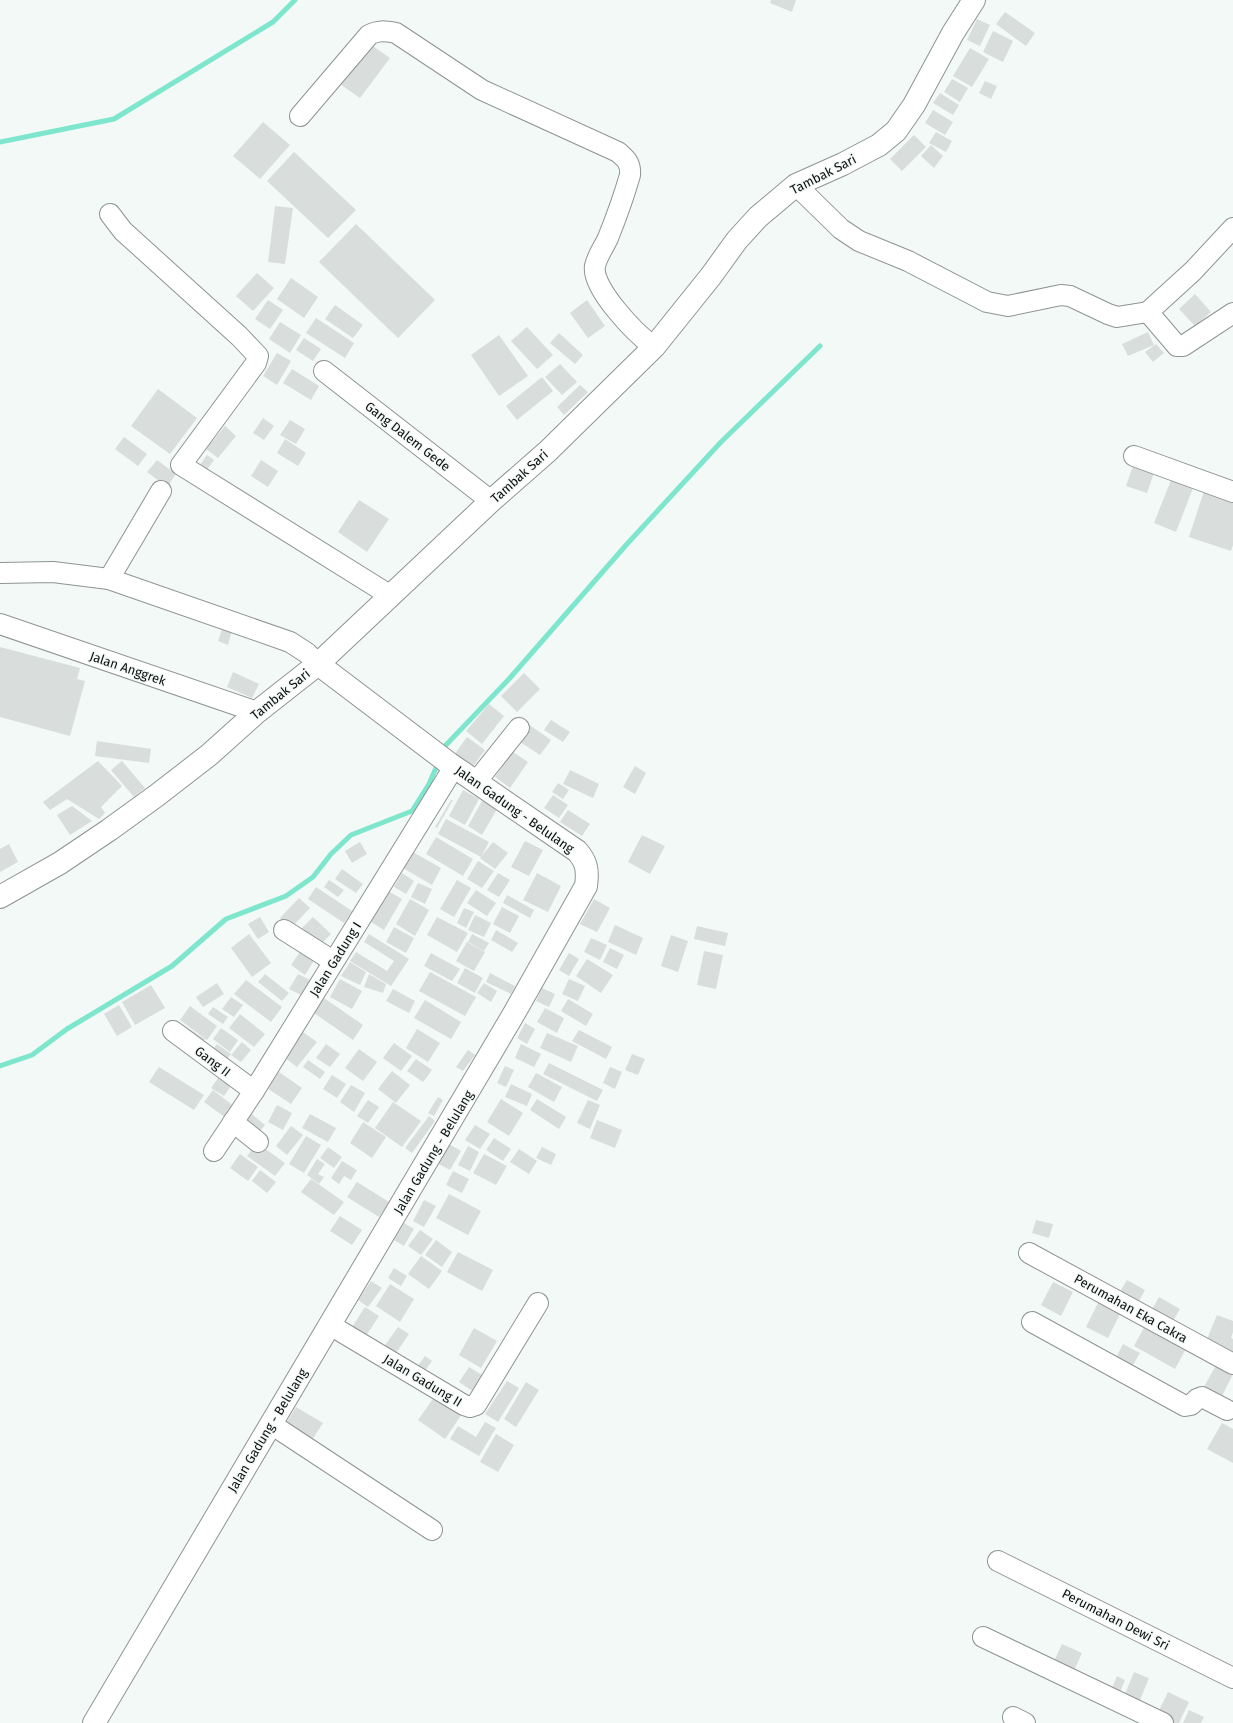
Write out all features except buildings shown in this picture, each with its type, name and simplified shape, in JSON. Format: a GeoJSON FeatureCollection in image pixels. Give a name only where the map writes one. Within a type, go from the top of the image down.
{"type":"FeatureCollection","features":[{"type":"Feature","properties":{"kind":"street","name":"Tambak Sari"},"geometry":{"type":"LineString","coordinates":[[0,897],[60,863],[156,796],[209,755],[257,712],[318,664],[491,501],[548,451],[654,347],[711,276],[737,240],[758,217],[796,185],[843,164],[879,145],[896,131],[914,104],[953,33],[974,0]]}},
{"type":"Feature","properties":{"kind":"street"},"geometry":{"type":"LineString","coordinates":[[300,116],[369,35],[376,31],[383,31],[396,33],[482,90],[618,152],[626,159],[630,167],[630,175],[608,236],[595,265],[595,274],[598,282],[614,307],[635,332],[654,347]]}},
{"type":"Feature","properties":{"kind":"street"},"geometry":{"type":"LineString","coordinates":[[796,185],[840,229],[859,241],[908,260],[987,302],[1008,306],[1061,295],[1070,296],[1117,317],[1149,313],[1233,228]]}},
{"type":"Feature","properties":{"kind":"street"},"geometry":{"type":"LineString","coordinates":[[110,214],[123,231],[239,336],[258,356],[259,359],[181,465],[391,596]]}},
{"type":"Feature","properties":{"kind":"street"},"geometry":{"type":"LineString","coordinates":[[1149,313],[1177,346],[1183,346],[1233,313]]}},
{"type":"Feature","properties":{"kind":"street","name":"Gang Dalem Gede"},"geometry":{"type":"LineString","coordinates":[[324,371],[491,501]]}},
{"type":"Feature","properties":{"kind":"street"},"geometry":{"type":"LineString","coordinates":[[1134,456],[1233,492]]}},
{"type":"Feature","properties":{"kind":"street"},"geometry":{"type":"LineString","coordinates":[[109,579],[161,491]]}},
{"type":"Feature","properties":{"kind":"street"},"geometry":{"type":"LineString","coordinates":[[0,573],[53,572],[109,579],[290,642],[307,653],[318,664]]}},
{"type":"Feature","properties":{"kind":"street","name":"Jalan Anggrek"},"geometry":{"type":"LineString","coordinates":[[0,624],[257,712]]}},
{"type":"Feature","properties":{"kind":"street","name":"Jalan Gadung - Belulang"},"geometry":{"type":"LineString","coordinates":[[94,1723],[512,1017],[586,886],[586,863],[577,851],[452,766],[318,664]]}},
{"type":"Feature","properties":{"kind":"street"},"geometry":{"type":"LineString","coordinates":[[476,782],[519,728]]}},
{"type":"Feature","properties":{"kind":"street","name":"Jalan Gadung I"},"geometry":{"type":"LineString","coordinates":[[214,1151],[254,1091],[452,766]]}},
{"type":"Feature","properties":{"kind":"street"},"geometry":{"type":"LineString","coordinates":[[284,930],[333,961]]}},
{"type":"Feature","properties":{"kind":"street","name":"Gang II"},"geometry":{"type":"LineString","coordinates":[[173,1031],[254,1091]]}},
{"type":"Feature","properties":{"kind":"street"},"geometry":{"type":"LineString","coordinates":[[233,1122],[258,1142]]}},
{"type":"Feature","properties":{"kind":"street","name":"Perumahan Eka Cakra"},"geometry":{"type":"LineString","coordinates":[[1030,1252],[1233,1364]]}},
{"type":"Feature","properties":{"kind":"street","name":"Jalan Gadung II"},"geometry":{"type":"LineString","coordinates":[[330,1325],[464,1405],[470,1407],[476,1405],[538,1303]]}},
{"type":"Feature","properties":{"kind":"street"},"geometry":{"type":"LineString","coordinates":[[1032,1322],[1185,1406],[1191,1405],[1199,1397],[1202,1397],[1231,1408]]}},
{"type":"Feature","properties":{"kind":"street"},"geometry":{"type":"LineString","coordinates":[[271,1424],[432,1530]]}},
{"type":"Feature","properties":{"kind":"street","name":"Perumahan Dewi Sri"},"geometry":{"type":"LineString","coordinates":[[998,1561],[1233,1678]]}},
{"type":"Feature","properties":{"kind":"street"},"geometry":{"type":"LineString","coordinates":[[983,1637],[1164,1723]]}},
{"type":"Feature","properties":{"kind":"waterway"},"geometry":{"type":"LineString","coordinates":[[0,142],[114,119],[273,22],[295,0]]}},
{"type":"Feature","properties":{"kind":"waterway"},"geometry":{"type":"LineString","coordinates":[[443,752],[445,746],[509,679],[627,544],[721,442],[820,346]]}},
{"type":"Feature","properties":{"kind":"waterway"},"geometry":{"type":"LineString","coordinates":[[0,1066],[32,1055],[67,1029],[172,966],[226,919],[286,896],[313,877],[331,854],[351,835],[412,811],[429,784],[439,761]]}}]}
